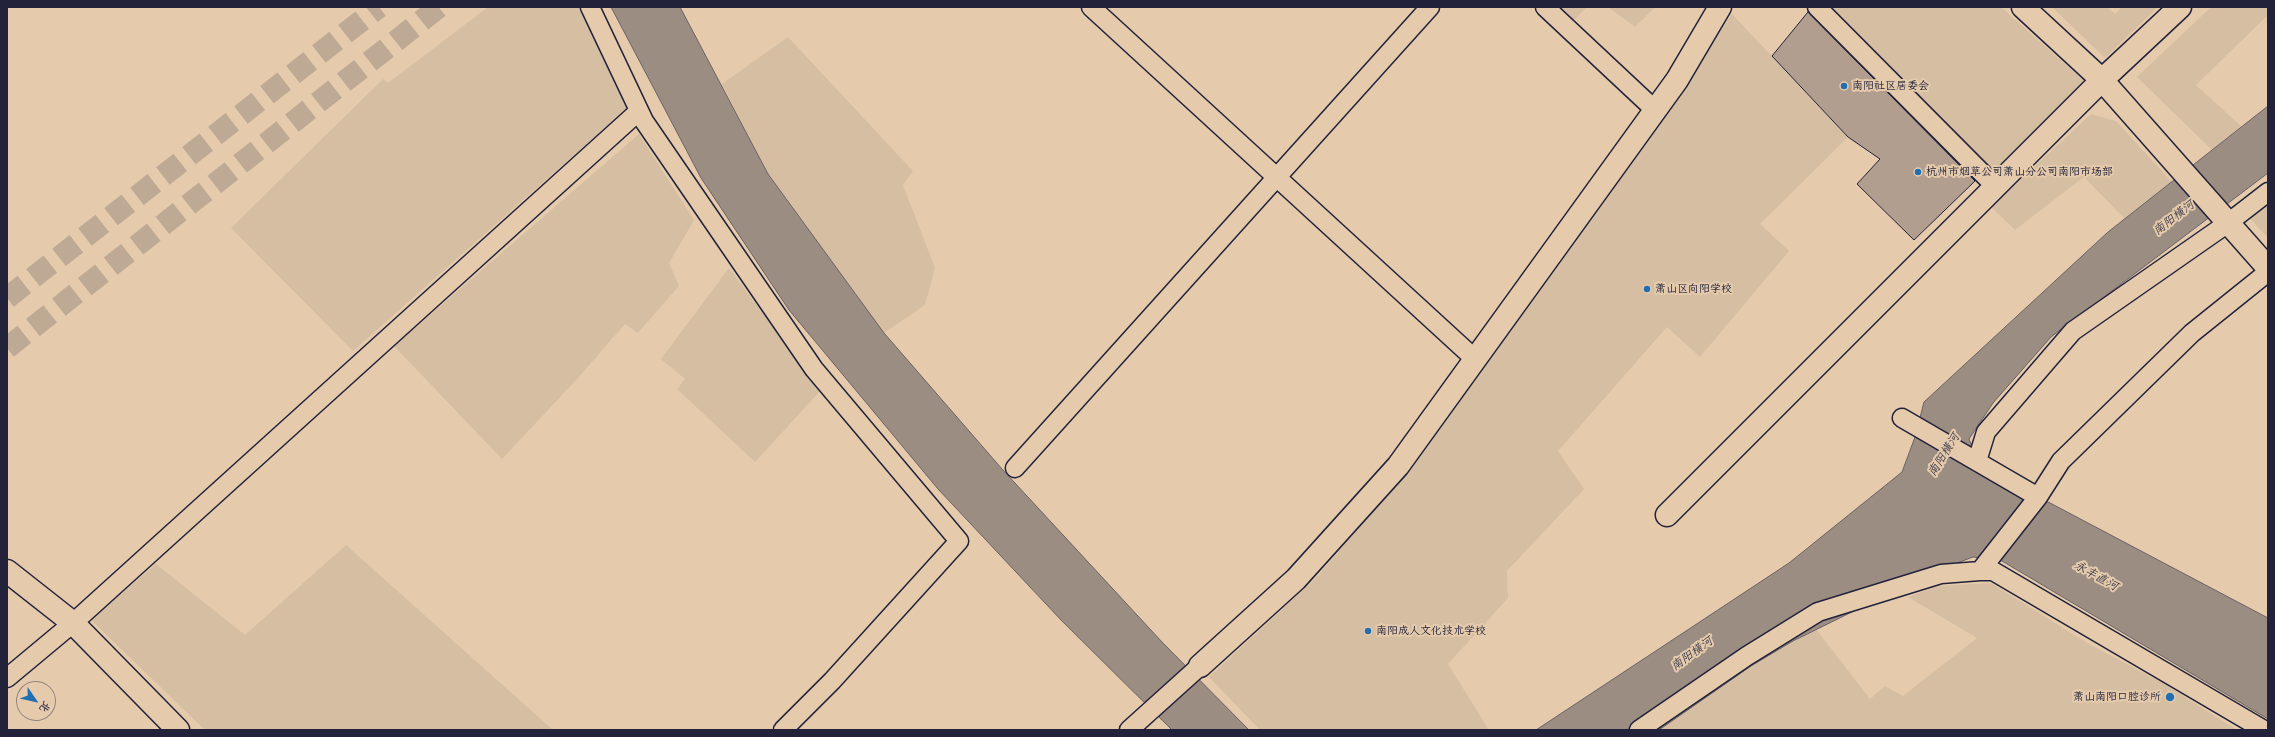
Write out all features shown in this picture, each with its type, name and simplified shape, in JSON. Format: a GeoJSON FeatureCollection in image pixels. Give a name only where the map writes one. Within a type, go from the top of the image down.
{"type":"FeatureCollection","features":[{"type":"Feature","properties":{"kind":"street"},"geometry":{"type":"LineString","coordinates":[[590,7],[639,112],[814,369],[959,541],[832,681],[783,730]]}},
{"type":"Feature","properties":{"kind":"street"},"geometry":{"type":"LineString","coordinates":[[1091,7],[1476,360]]}},
{"type":"Feature","properties":{"kind":"street"},"geometry":{"type":"LineString","coordinates":[[1015,468],[1430,7]]}},
{"type":"Feature","properties":{"kind":"street"},"geometry":{"type":"LineString","coordinates":[[1545,7],[1655,110]]}},
{"type":"Feature","properties":{"kind":"street"},"geometry":{"type":"LineString","coordinates":[[1134,726],[1296,578],[1398,466],[1655,110],[1676,80],[1720,7]]}},
{"type":"Feature","properties":{"kind":"street"},"geometry":{"type":"LineString","coordinates":[[1817,7],[1996,187]]}},
{"type":"Feature","properties":{"kind":"street"},"geometry":{"type":"LineString","coordinates":[[2023,7],[2102,80],[2268,268]]}},
{"type":"Feature","properties":{"kind":"street"},"geometry":{"type":"LineString","coordinates":[[1667,515],[2102,80],[2180,7]]}},
{"type":"Feature","properties":{"kind":"street"},"geometry":{"type":"LineString","coordinates":[[7,678],[73,623],[639,112]]}},
{"type":"Feature","properties":{"kind":"street"},"geometry":{"type":"LineString","coordinates":[[1977,461],[1986,432],[2073,331],[2224,218],[2268,192]]}},
{"type":"Feature","properties":{"kind":"street"},"geometry":{"type":"LineString","coordinates":[[1980,570],[2038,497],[2061,461],[2192,333],[2268,272]]}},
{"type":"Feature","properties":{"kind":"street"},"geometry":{"type":"LineString","coordinates":[[1902,418],[2038,497]]}},
{"type":"Feature","properties":{"kind":"street"},"geometry":{"type":"LineString","coordinates":[[1639,730],[1747,656],[1818,612],[1941,574],[1980,570],[1993,571],[2264,730]]}},
{"type":"Feature","properties":{"kind":"street"},"geometry":{"type":"LineString","coordinates":[[7,571],[73,623],[178,730]]}},
{"type":"Feature","properties":{"kind":"shaded area"},"geometry":{"type":"Polygon","coordinates":[[[488,7],[578,7],[629,106],[353,351],[231,228],[383,79],[388,83],[488,7]]]}},
{"type":"Feature","properties":{"kind":"shaded area"},"geometry":{"type":"Polygon","coordinates":[[[1556,7],[1587,7],[1572,22],[1556,7]]]}},
{"type":"Feature","properties":{"kind":"shaded area"},"geometry":{"type":"Polygon","coordinates":[[[1608,7],[1655,7],[1635,27],[1608,7]]]}},
{"type":"Feature","properties":{"kind":"shaded area"},"geometry":{"type":"Polygon","coordinates":[[[1826,7],[2001,7],[2085,82],[1993,175],[1826,7]]]}},
{"type":"Feature","properties":{"kind":"shaded area"},"geometry":{"type":"Polygon","coordinates":[[[2052,7],[2107,7],[2115,14],[2122,7],[2158,7],[2105,58],[2052,7]]]}},
{"type":"Feature","properties":{"kind":"shaded area"},"geometry":{"type":"Polygon","coordinates":[[[2211,7],[2268,7],[2268,15],[2196,85],[2242,127],[2212,150],[2137,77],[2211,7]]]}},
{"type":"Feature","properties":{"kind":"shaded area","name":"萧山区向阳学校"},"geometry":{"type":"Polygon","coordinates":[[[1732,14],[1848,137],[1760,224],[1789,251],[1700,357],[1667,327],[1558,451],[1584,489],[1507,571],[1508,598],[1448,664],[1489,730],[1260,730],[1209,677],[1316,578],[1397,484],[1684,85],[1732,14]]]}},
{"type":"Feature","properties":{"kind":"shaded area"},"geometry":{"type":"Polygon","coordinates":[[[788,37],[913,171],[903,185],[935,268],[925,305],[884,333],[768,174],[722,84],[788,37]]]}},
{"type":"Feature","properties":{"kind":"shaded area"},"geometry":{"type":"Polygon","coordinates":[[[2091,114],[2116,121],[2172,182],[2125,219],[2084,177],[2015,230],[1991,207],[2091,114]]]}},
{"type":"Feature","properties":{"kind":"shaded area"},"geometry":{"type":"Polygon","coordinates":[[[639,134],[694,220],[669,263],[679,286],[638,333],[625,324],[577,379],[502,459],[394,346],[639,134]]]}},
{"type":"Feature","properties":{"kind":"shaded area"},"geometry":{"type":"Polygon","coordinates":[[[2268,190],[2268,238],[2240,207],[2268,190]]]}},
{"type":"Feature","properties":{"kind":"shaded area"},"geometry":{"type":"Polygon","coordinates":[[[729,268],[821,390],[755,462],[677,389],[685,379],[661,359],[729,268]]]}},
{"type":"Feature","properties":{"kind":"shaded area"},"geometry":{"type":"Polygon","coordinates":[[[346,545],[553,730],[205,730],[91,620],[156,564],[245,635],[346,545]]]}},
{"type":"Feature","properties":{"kind":"shaded area"},"geometry":{"type":"Polygon","coordinates":[[[1991,583],[2089,644],[2163,683],[2237,730],[1659,730],[1751,666],[1816,629],[1870,699],[1885,686],[1903,696],[1977,638],[1908,597],[1938,586],[1991,583]]]}},
{"type":"Feature","properties":{"kind":"water"},"geometry":{"type":"Polygon","coordinates":[[[611,7],[680,7],[768,174],[884,333],[1002,469],[1162,642],[1249,730],[1172,730],[1061,620],[938,489],[789,310],[701,178],[611,7]]]}},
{"type":"Feature","properties":{"kind":"water"},"geometry":{"type":"Polygon","coordinates":[[[2268,106],[2268,173],[2051,337],[1993,403],[1969,439],[1980,466],[2268,618],[2268,719],[2002,561],[1973,557],[1933,572],[1793,641],[1751,666],[1659,730],[1536,730],[1789,563],[1902,472],[1915,437],[1924,402],[2108,232],[2268,106]]]}},
{"type":"Feature","properties":{"kind":"building"},"geometry":{"type":"Polygon","coordinates":[[[1808,12],[1975,181],[1914,240],[1857,184],[1880,159],[1848,137],[1772,56],[1808,12]]]}},
{"type":"Feature","properties":{"kind":"tunnel"},"geometry":{"type":"LineString","coordinates":[[7,298],[379,7]]}},
{"type":"Feature","properties":{"kind":"tunnel"},"geometry":{"type":"LineString","coordinates":[[7,348],[439,7]]}},
{"type":"Feature","properties":{"kind":"place","name":"南阳社区居委会"},"geometry":{"type":"Point","coordinates":[1844,86]}},
{"type":"Feature","properties":{"kind":"place","name":"杭州市烟草公司萧山分公司南阳市场部"},"geometry":{"type":"Point","coordinates":[1918,172]}},
{"type":"Feature","properties":{"kind":"place","name":"萧山区向阳学校"},"geometry":{"type":"Point","coordinates":[1647,289]}},
{"type":"Feature","properties":{"kind":"place","name":"南阳成人文化技术学校"},"geometry":{"type":"Point","coordinates":[1368,631]}},
{"type":"Feature","properties":{"kind":"place","name":"萧山南阳口腔诊所"},"geometry":{"type":"Point","coordinates":[2170,697]}},
{"type":"Feature","properties":{"kind":"water label","name":"南阳横河"},"geometry":{"type":"Point","coordinates":[2174,218]}},
{"type":"Feature","properties":{"kind":"water label","name":"南阳横河"},"geometry":{"type":"Point","coordinates":[1944,455]}},
{"type":"Feature","properties":{"kind":"water label","name":"永丰直河"},"geometry":{"type":"Point","coordinates":[2096,576]}},
{"type":"Feature","properties":{"kind":"water label","name":"南阳横河"},"geometry":{"type":"Point","coordinates":[1692,654]}}]}
